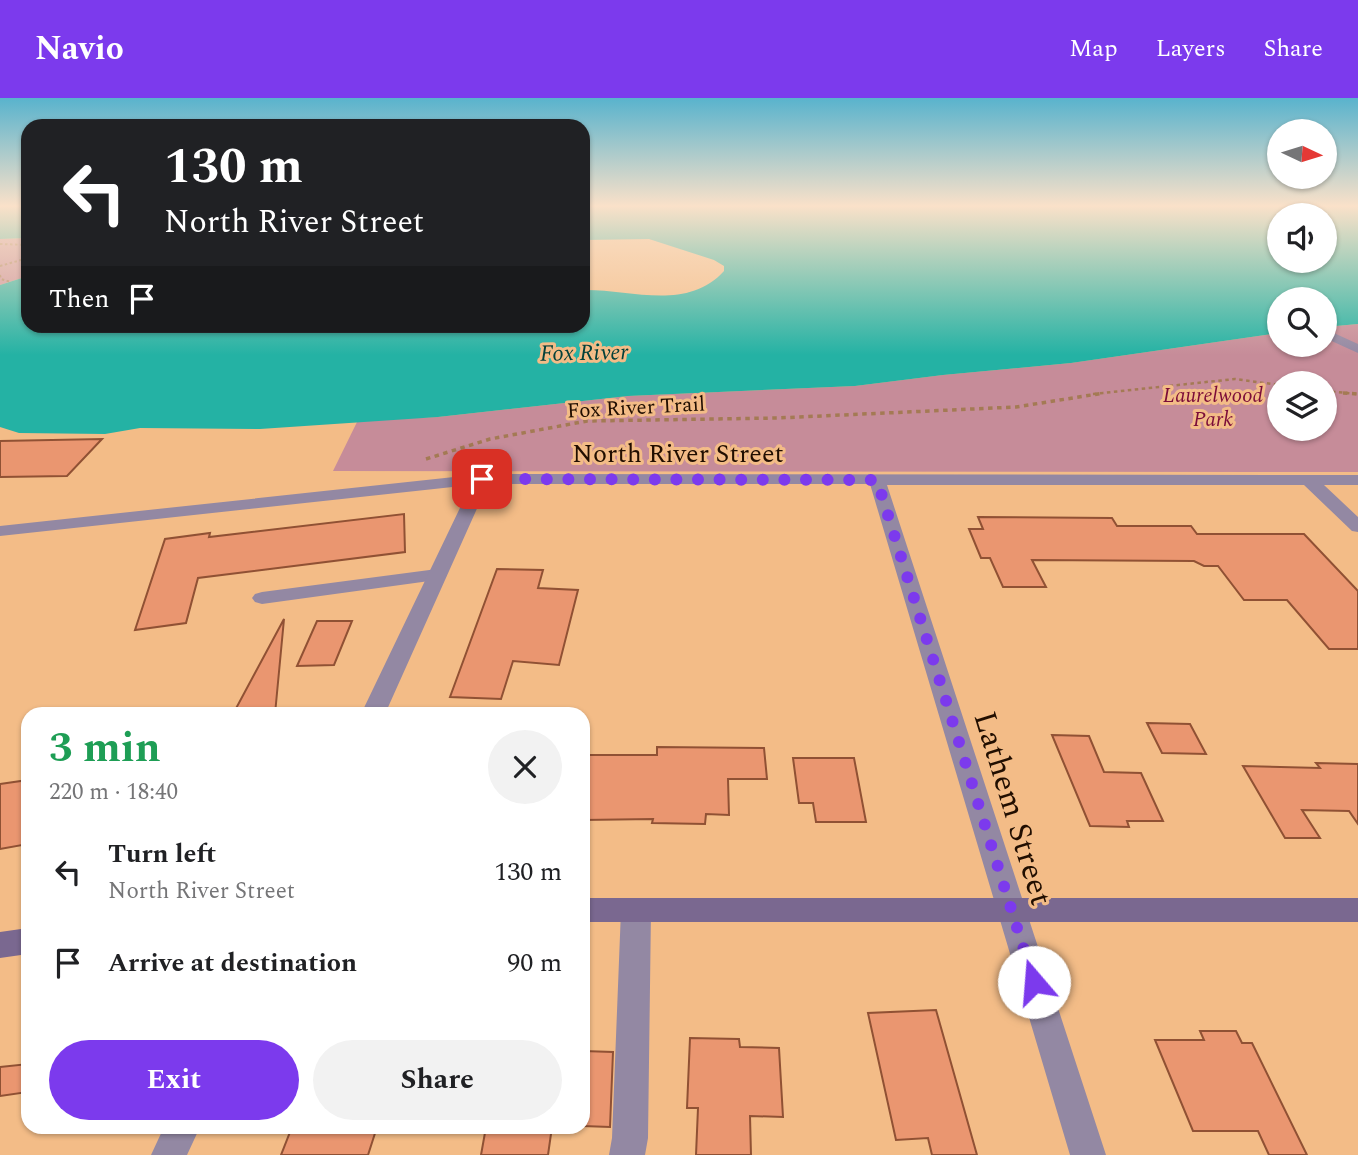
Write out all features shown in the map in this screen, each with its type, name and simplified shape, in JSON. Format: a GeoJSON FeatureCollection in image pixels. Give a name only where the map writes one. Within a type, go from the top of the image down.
{"type":"FeatureCollection","features":[{"type":"Feature","properties":{"kind":"main road"},"geometry":{"type":"LineString","coordinates":[[590,910],[1358,910]]}},
{"type":"Feature","properties":{"kind":"main road"},"geometry":{"type":"LineString","coordinates":[[0,945],[21,942]]}},
{"type":"Feature","properties":{"kind":"street"},"geometry":{"type":"LineString","coordinates":[[1337,338],[1358,349]]}},
{"type":"Feature","properties":{"kind":"street"},"geometry":{"type":"LineString","coordinates":[[376,707],[482,479]]}},
{"type":"Feature","properties":{"kind":"street","name":"North River Street"},"geometry":{"type":"LineString","coordinates":[[0,531],[482,479],[1358,480]]}},
{"type":"Feature","properties":{"kind":"street","name":"Lathem Street"},"geometry":{"type":"LineString","coordinates":[[877,480],[1088,1155]]}},
{"type":"Feature","properties":{"kind":"street"},"geometry":{"type":"LineString","coordinates":[[1309,480],[1358,527]]}},
{"type":"Feature","properties":{"kind":"street"},"geometry":{"type":"LineString","coordinates":[[262,598],[437,575]]}},
{"type":"Feature","properties":{"kind":"street"},"geometry":{"type":"LineString","coordinates":[[626,1155],[630,1138],[636,910]]}},
{"type":"Feature","properties":{"kind":"street"},"geometry":{"type":"LineString","coordinates":[[169,1155],[179,1134]]}},
{"type":"Feature","properties":{"kind":"path"},"geometry":{"type":"LineString","coordinates":[[11,282],[0,277],[1,266],[21,260]]}},
{"type":"Feature","properties":{"kind":"path"},"geometry":{"type":"LineString","coordinates":[[10,270],[12,263]]}},
{"type":"Feature","properties":{"kind":"path","name":"Fox River Trail"},"geometry":{"type":"LineString","coordinates":[[424,460],[489,439],[587,421],[777,418],[1016,407],[1120,390],[1234,379],[1267,383]]}},
{"type":"Feature","properties":{"kind":"path"},"geometry":{"type":"LineString","coordinates":[[1337,392],[1358,394]]}},
{"type":"Feature","properties":{"kind":"green space"},"geometry":{"type":"Polygon","coordinates":[[[0,256],[21,256],[21,278],[0,285],[0,256]]]}},
{"type":"Feature","properties":{"kind":"green space","name":"Laurelwood Park"},"geometry":{"type":"Polygon","coordinates":[[[1358,324],[1358,472],[333,471],[358,420],[438,417],[628,396],[855,386],[1071,363],[1267,335],[1267,357],[1337,357],[1337,326],[1358,324]]]}},
{"type":"Feature","properties":{"kind":"water","name":"Fox River"},"geometry":{"type":"Polygon","coordinates":[[[703,256],[1267,256],[1267,273],[1337,273],[1337,256],[1358,256],[1358,324],[1337,326],[1337,287],[1267,287],[1267,335],[1071,363],[855,386],[628,396],[438,417],[260,429],[140,428],[105,434],[19,433],[0,427],[0,285],[21,278],[21,333],[590,333],[590,290],[676,295],[709,284],[724,271],[724,266],[703,256]]]}},
{"type":"Feature","properties":{"kind":"building"},"geometry":{"type":"Polygon","coordinates":[[[102,439],[67,476],[0,477],[0,441],[102,439]]]}},
{"type":"Feature","properties":{"kind":"building"},"geometry":{"type":"Polygon","coordinates":[[[404,514],[405,552],[198,578],[186,623],[135,630],[165,539],[210,533],[209,537],[404,514]]]}},
{"type":"Feature","properties":{"kind":"building"},"geometry":{"type":"Polygon","coordinates":[[[978,517],[1112,518],[1117,526],[1191,526],[1197,534],[1304,534],[1358,591],[1358,649],[1329,649],[1287,600],[1244,600],[1218,566],[1204,566],[1194,561],[1032,560],[1046,587],[1003,587],[990,558],[981,558],[969,529],[983,529],[978,517]]]}},
{"type":"Feature","properties":{"kind":"building"},"geometry":{"type":"Polygon","coordinates":[[[497,569],[543,570],[538,588],[578,590],[559,665],[513,661],[501,699],[450,697],[497,569]]]}},
{"type":"Feature","properties":{"kind":"building"},"geometry":{"type":"Polygon","coordinates":[[[284,619],[276,707],[237,707],[284,619]]]}},
{"type":"Feature","properties":{"kind":"building"},"geometry":{"type":"Polygon","coordinates":[[[317,621],[352,621],[334,665],[297,666],[317,621]]]}},
{"type":"Feature","properties":{"kind":"building"},"geometry":{"type":"Polygon","coordinates":[[[1147,723],[1190,724],[1206,754],[1162,753],[1147,723]]]}},
{"type":"Feature","properties":{"kind":"building"},"geometry":{"type":"Polygon","coordinates":[[[1052,735],[1089,736],[1104,772],[1141,773],[1163,821],[1127,821],[1129,827],[1090,826],[1052,735]]]}},
{"type":"Feature","properties":{"kind":"building"},"geometry":{"type":"Polygon","coordinates":[[[657,747],[764,748],[767,779],[728,779],[729,815],[706,814],[705,824],[652,823],[653,819],[590,820],[590,755],[657,755],[657,747]]]}},
{"type":"Feature","properties":{"kind":"building"},"geometry":{"type":"Polygon","coordinates":[[[793,758],[854,758],[866,822],[816,822],[813,803],[799,803],[793,758]]]}},
{"type":"Feature","properties":{"kind":"building"},"geometry":{"type":"Polygon","coordinates":[[[1316,763],[1358,764],[1358,824],[1349,811],[1302,810],[1320,838],[1285,838],[1243,766],[1320,768],[1316,763]]]}},
{"type":"Feature","properties":{"kind":"building"},"geometry":{"type":"Polygon","coordinates":[[[21,781],[21,845],[0,849],[0,784],[21,781]]]}},
{"type":"Feature","properties":{"kind":"building"},"geometry":{"type":"Polygon","coordinates":[[[936,1010],[977,1155],[932,1155],[928,1138],[896,1140],[868,1013],[936,1010]]]}},
{"type":"Feature","properties":{"kind":"building"},"geometry":{"type":"Polygon","coordinates":[[[1200,1031],[1236,1031],[1242,1043],[1252,1043],[1307,1155],[1269,1155],[1258,1131],[1193,1131],[1155,1040],[1204,1040],[1200,1031]]]}},
{"type":"Feature","properties":{"kind":"building"},"geometry":{"type":"Polygon","coordinates":[[[690,1038],[739,1039],[740,1047],[779,1048],[783,1117],[750,1116],[751,1155],[696,1155],[698,1108],[687,1108],[690,1038]]]}},
{"type":"Feature","properties":{"kind":"building"},"geometry":{"type":"Polygon","coordinates":[[[590,1051],[613,1052],[610,1127],[590,1126],[590,1051]]]}},
{"type":"Feature","properties":{"kind":"building"},"geometry":{"type":"Polygon","coordinates":[[[21,1065],[21,1093],[0,1096],[0,1067],[21,1065]]]}},
{"type":"Feature","properties":{"kind":"building"},"geometry":{"type":"Polygon","coordinates":[[[289,1134],[375,1134],[368,1155],[281,1155],[289,1134]]]}},
{"type":"Feature","properties":{"kind":"building"},"geometry":{"type":"Polygon","coordinates":[[[485,1134],[551,1134],[548,1155],[481,1155],[485,1134]]]}},
{"type":"Feature","properties":{"kind":"route"},"geometry":{"type":"LineString","coordinates":[[482,479],[877,480],[1034,982]]}}]}
